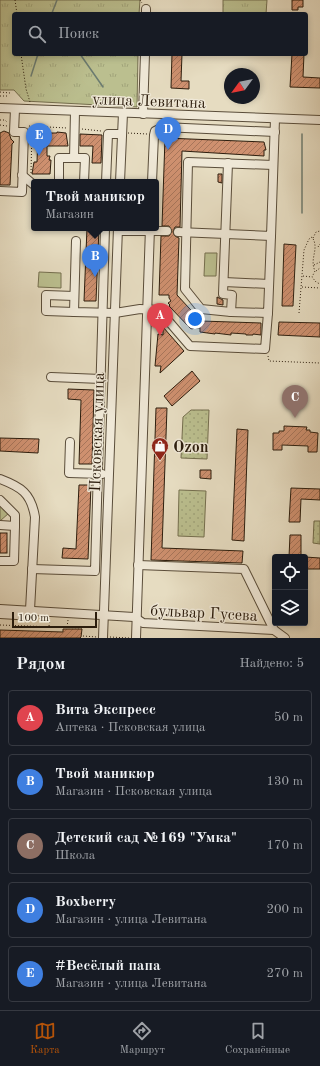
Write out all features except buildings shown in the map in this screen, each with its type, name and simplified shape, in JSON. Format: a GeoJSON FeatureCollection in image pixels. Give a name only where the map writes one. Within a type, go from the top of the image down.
{"type":"FeatureCollection","features":[{"type":"Feature","properties":{"kind":"street"},"geometry":{"type":"LineString","coordinates":[[143,114],[145,56]]}},
{"type":"Feature","properties":{"kind":"street","name":"улица Левитана"},"geometry":{"type":"LineString","coordinates":[[0,108],[320,120]]}},
{"type":"Feature","properties":{"kind":"street"},"geometry":{"type":"LineString","coordinates":[[0,191],[22,192],[24,132],[14,132],[15,109]]}},
{"type":"Feature","properties":{"kind":"street"},"geometry":{"type":"LineString","coordinates":[[74,158],[75,111]]}},
{"type":"Feature","properties":{"kind":"street"},"geometry":{"type":"LineString","coordinates":[[120,179],[123,113]]}},
{"type":"Feature","properties":{"kind":"street"},"geometry":{"type":"LineString","coordinates":[[74,296],[46,295],[46,311],[115,313],[140,308],[159,310],[190,346],[265,349],[268,313],[275,119]]}},
{"type":"Feature","properties":{"kind":"street"},"geometry":{"type":"LineString","coordinates":[[152,179],[154,135],[155,131],[163,127],[275,132]]}},
{"type":"Feature","properties":{"kind":"street"},"geometry":{"type":"LineString","coordinates":[[106,179],[108,134],[122,134]]}},
{"type":"Feature","properties":{"kind":"street"},"geometry":{"type":"LineString","coordinates":[[59,179],[59,158],[85,158],[84,179]]}},
{"type":"Feature","properties":{"kind":"street"},"geometry":{"type":"LineString","coordinates":[[268,313],[231,312],[201,309],[185,289],[182,232],[188,162],[273,165]]}},
{"type":"Feature","properties":{"kind":"street"},"geometry":{"type":"LineString","coordinates":[[228,163],[223,294],[232,295],[231,312]]}},
{"type":"Feature","properties":{"kind":"street"},"geometry":{"type":"LineString","coordinates":[[22,175],[31,180]]}},
{"type":"Feature","properties":{"kind":"street"},"geometry":{"type":"LineString","coordinates":[[32,569],[95,571],[105,231]]}},
{"type":"Feature","properties":{"kind":"street","name":"Псковская улица"},"geometry":{"type":"LineString","coordinates":[[103,638],[118,231]]}},
{"type":"Feature","properties":{"kind":"street"},"geometry":{"type":"LineString","coordinates":[[136,638],[150,231]]}},
{"type":"Feature","properties":{"kind":"street"},"geometry":{"type":"LineString","coordinates":[[159,231],[167,231]]}},
{"type":"Feature","properties":{"kind":"street"},"geometry":{"type":"LineString","coordinates":[[182,232],[271,236]]}},
{"type":"Feature","properties":{"kind":"street"},"geometry":{"type":"LineString","coordinates":[[74,312],[76,241]]}},
{"type":"Feature","properties":{"kind":"street"},"geometry":{"type":"LineString","coordinates":[[224,282],[269,284]]}},
{"type":"Feature","properties":{"kind":"street"},"geometry":{"type":"LineString","coordinates":[[51,377],[101,379]]}},
{"type":"Feature","properties":{"kind":"street"},"geometry":{"type":"LineString","coordinates":[[70,442],[69,473],[109,474]]}},
{"type":"Feature","properties":{"kind":"street"},"geometry":{"type":"LineString","coordinates":[[0,478],[15,484],[27,493],[33,506],[35,517],[30,610]]}},
{"type":"Feature","properties":{"kind":"street"},"geometry":{"type":"LineString","coordinates":[[0,500],[14,515],[15,526],[14,561],[0,561]]}},
{"type":"Feature","properties":{"kind":"street"},"geometry":{"type":"LineString","coordinates":[[0,526],[15,526]]}},
{"type":"Feature","properties":{"kind":"street"},"geometry":{"type":"LineString","coordinates":[[138,565],[244,569],[274,630]]}},
{"type":"Feature","properties":{"kind":"street","name":"бульвар Гусева"},"geometry":{"type":"LineString","coordinates":[[0,608],[103,617],[134,617],[143,623],[274,630],[285,638]]}},
{"type":"Feature","properties":{"kind":"street"},"geometry":{"type":"LineString","coordinates":[[0,614],[68,618],[103,617]]}},
{"type":"Feature","properties":{"kind":"path"},"geometry":{"type":"LineString","coordinates":[[16,0],[17,12]]}},
{"type":"Feature","properties":{"kind":"path"},"geometry":{"type":"LineString","coordinates":[[21,56],[26,89],[32,109]]}},
{"type":"Feature","properties":{"kind":"path"},"geometry":{"type":"LineString","coordinates":[[0,92],[10,93]]}},
{"type":"Feature","properties":{"kind":"path"},"geometry":{"type":"LineString","coordinates":[[0,96],[8,96]]}},
{"type":"Feature","properties":{"kind":"path"},"geometry":{"type":"LineString","coordinates":[[0,120],[5,120],[10,126]]}},
{"type":"Feature","properties":{"kind":"path"},"geometry":{"type":"LineString","coordinates":[[32,126],[33,179]]}},
{"type":"Feature","properties":{"kind":"path"},"geometry":{"type":"LineString","coordinates":[[299,314],[304,250],[309,239],[312,237],[313,238],[316,232],[320,231]]}},
{"type":"Feature","properties":{"kind":"path"},"geometry":{"type":"LineString","coordinates":[[313,238],[317,244],[314,265],[315,271]]}},
{"type":"Feature","properties":{"kind":"path"},"geometry":{"type":"LineString","coordinates":[[317,248],[320,244]]}},
{"type":"Feature","properties":{"kind":"path"},"geometry":{"type":"LineString","coordinates":[[314,265],[320,262]]}},
{"type":"Feature","properties":{"kind":"path"},"geometry":{"type":"LineString","coordinates":[[312,277],[315,271],[320,268]]}},
{"type":"Feature","properties":{"kind":"path"},"geometry":{"type":"LineString","coordinates":[[302,276],[312,277],[320,284]]}},
{"type":"Feature","properties":{"kind":"path"},"geometry":{"type":"LineString","coordinates":[[301,287],[320,288]]}},
{"type":"Feature","properties":{"kind":"path"},"geometry":{"type":"LineString","coordinates":[[265,349],[268,354],[269,362],[320,364]]}},
{"type":"Feature","properties":{"kind":"path"},"geometry":{"type":"LineString","coordinates":[[49,627],[50,617]]}},
{"type":"Feature","properties":{"kind":"path"},"geometry":{"type":"LineString","coordinates":[[67,628],[68,618]]}},
{"type":"Feature","properties":{"kind":"path"},"geometry":{"type":"LineString","coordinates":[[0,625],[82,628]]}},
{"type":"Feature","properties":{"kind":"green space"},"geometry":{"type":"Polygon","coordinates":[[[0,0],[140,0],[139,12],[12,12],[12,56],[138,56],[137,107],[24,101],[14,90],[0,90],[0,0]]]}},
{"type":"Feature","properties":{"kind":"green space"},"geometry":{"type":"Polygon","coordinates":[[[223,0],[267,0],[266,12],[223,12],[223,0]]]}},
{"type":"Feature","properties":{"kind":"green space"},"geometry":{"type":"Polygon","coordinates":[[[205,253],[217,253],[216,276],[204,276],[205,253]]]}},
{"type":"Feature","properties":{"kind":"green space"},"geometry":{"type":"Polygon","coordinates":[[[39,272],[61,273],[61,288],[38,287],[39,272]]]}},
{"type":"Feature","properties":{"kind":"green space"},"geometry":{"type":"Polygon","coordinates":[[[191,410],[209,410],[207,459],[181,458],[183,417],[191,410]]]}},
{"type":"Feature","properties":{"kind":"green space"},"geometry":{"type":"Polygon","coordinates":[[[179,490],[206,491],[204,537],[178,536],[179,490]]]}},
{"type":"Feature","properties":{"kind":"green space"},"geometry":{"type":"Polygon","coordinates":[[[0,503],[9,513],[0,521],[0,503]]]}},
{"type":"Feature","properties":{"kind":"green space"},"geometry":{"type":"Polygon","coordinates":[[[314,521],[320,521],[320,544],[313,543],[314,521]]]}},
{"type":"Feature","properties":{"kind":"waterway"},"geometry":{"type":"LineString","coordinates":[[52,12],[57,0]]}},
{"type":"Feature","properties":{"kind":"waterway"},"geometry":{"type":"LineString","coordinates":[[31,76],[37,56]]}},
{"type":"Feature","properties":{"kind":"waterway"},"geometry":{"type":"LineString","coordinates":[[81,56],[103,87]]}},
{"type":"Feature","properties":{"kind":"waterway"},"geometry":{"type":"LineString","coordinates":[[302,134],[302,213]]}},
{"type":"Feature","properties":{"kind":"place","name":"Boxberry"},"geometry":{"type":"Point","coordinates":[168,150]}},
{"type":"Feature","properties":{"kind":"place","name":"#Весёлый папа"},"geometry":{"type":"Point","coordinates":[39,156]}},
{"type":"Feature","properties":{"kind":"place","name":"Твой маникюр"},"geometry":{"type":"Point","coordinates":[95,277]}},
{"type":"Feature","properties":{"kind":"place","name":"Вита Экспресс"},"geometry":{"type":"Point","coordinates":[160,336]}},
{"type":"Feature","properties":{"kind":"place","name":"Детский сад №169 \"Умка\""},"geometry":{"type":"Point","coordinates":[295,418]}},
{"type":"Feature","properties":{"kind":"place","name":"Ozon"},"geometry":{"type":"Point","coordinates":[160,461]}}]}
